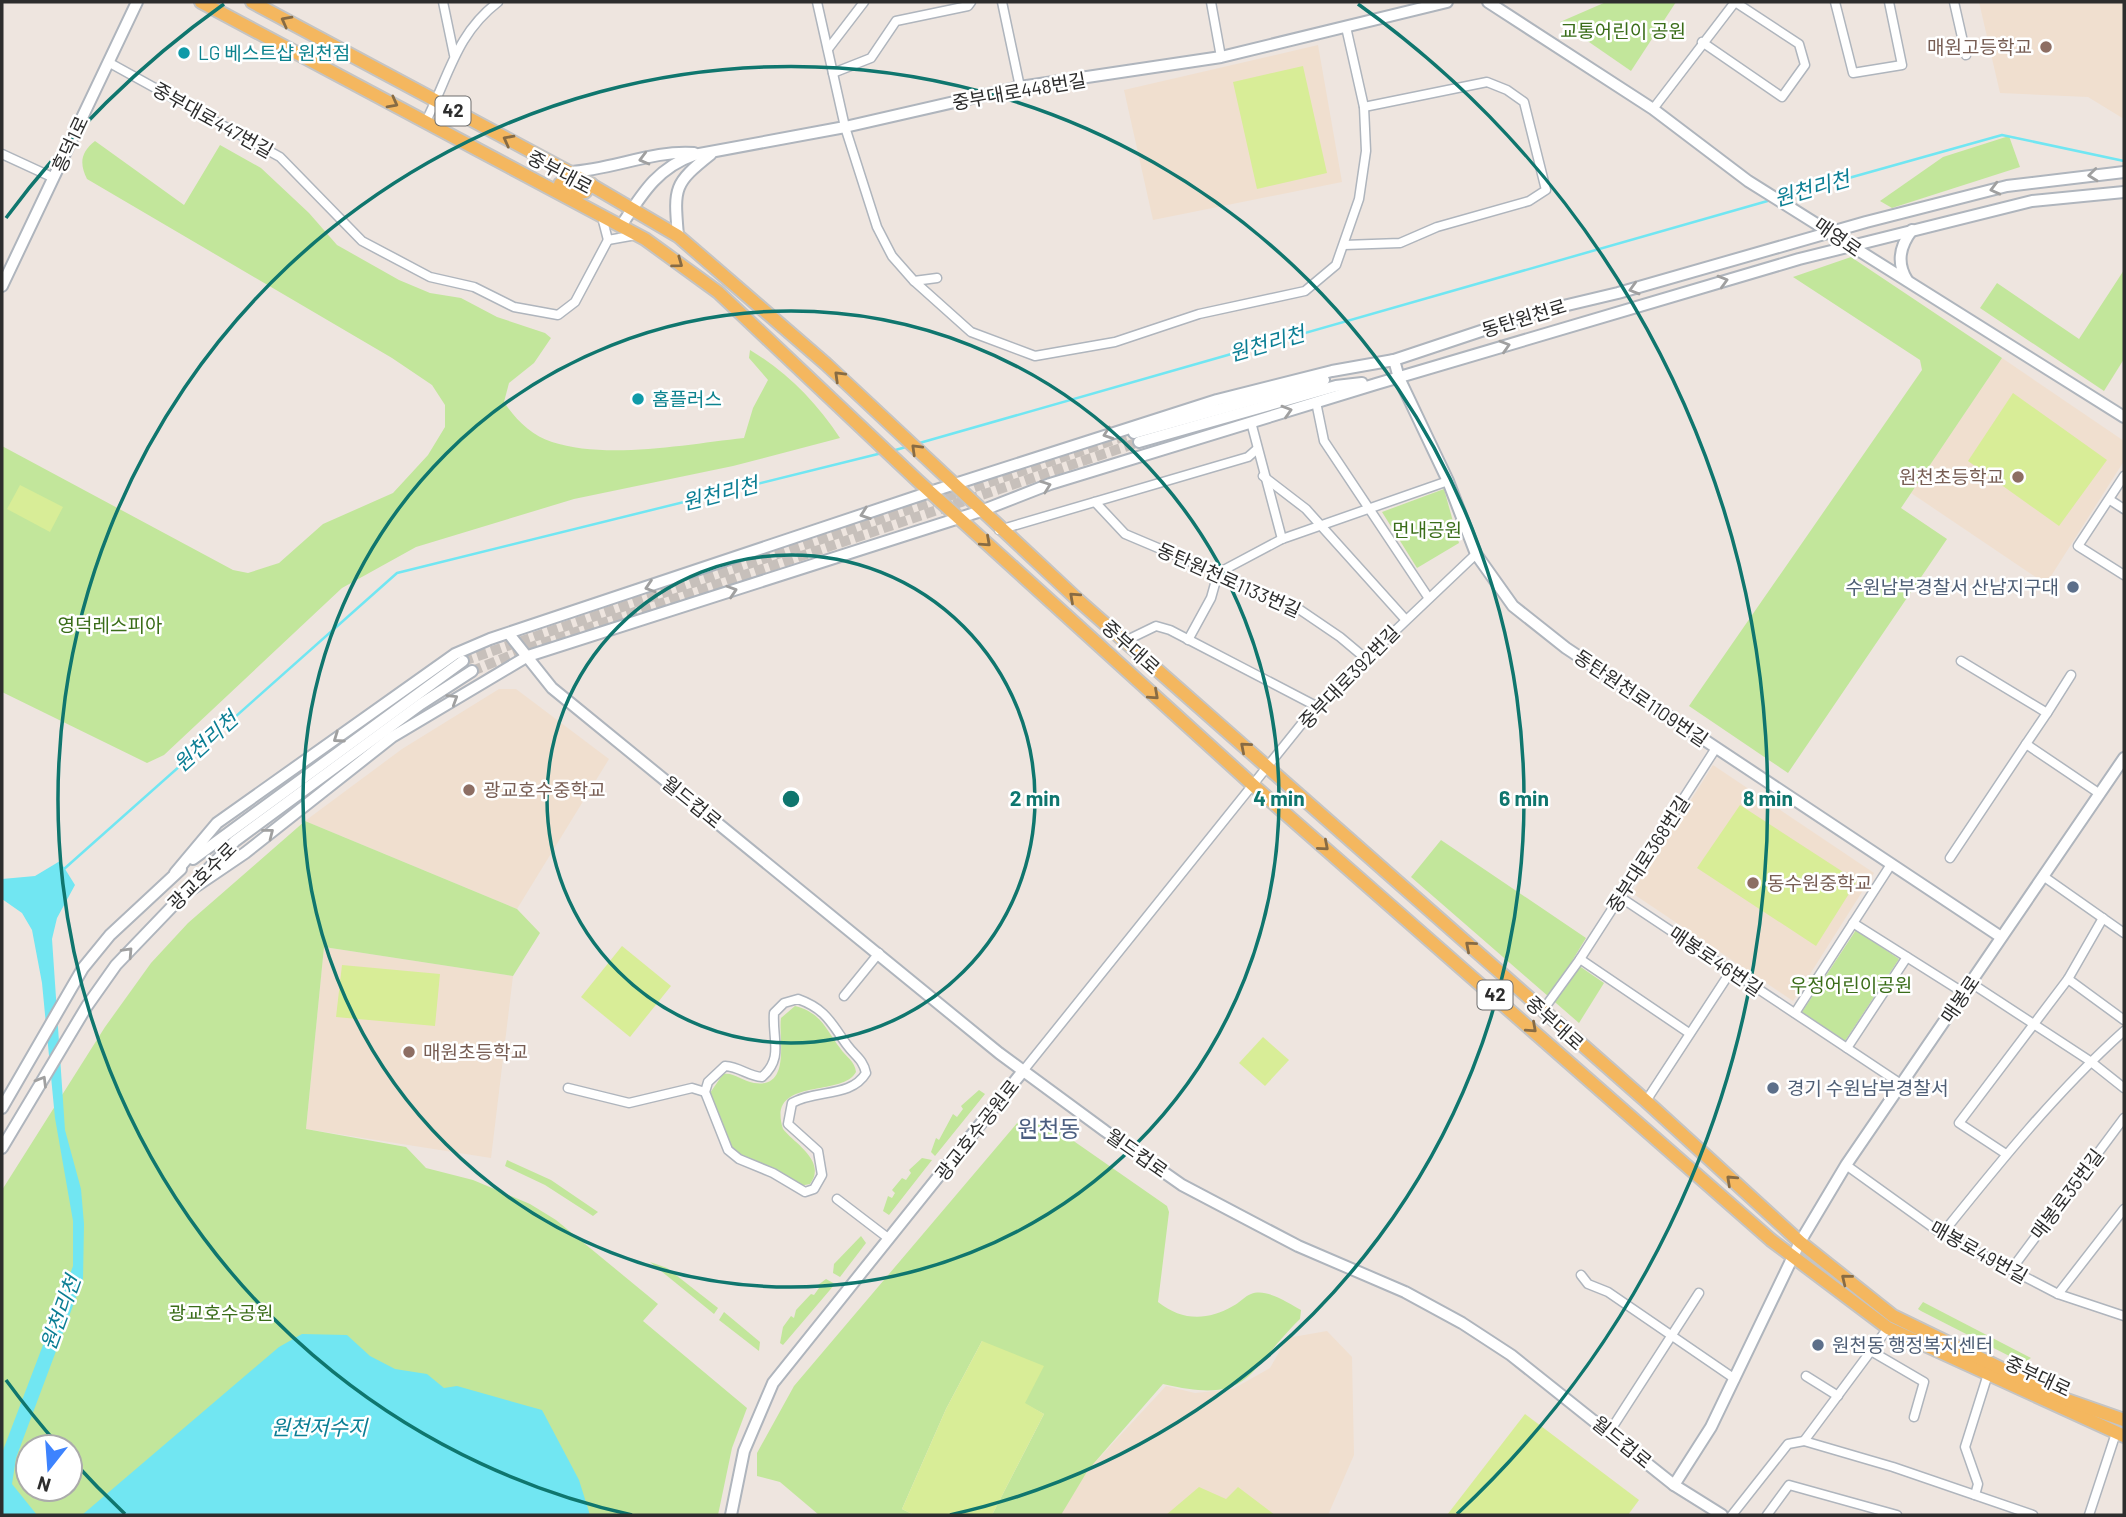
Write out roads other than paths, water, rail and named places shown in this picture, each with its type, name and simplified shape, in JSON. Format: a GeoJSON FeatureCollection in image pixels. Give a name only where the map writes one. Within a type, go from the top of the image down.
{"type":"FeatureCollection","features":[{"type":"Feature","properties":{"kind":"main road","name":"흥덕1로"},"geometry":{"type":"LineString","coordinates":[[2,286],[137,2]]}},
{"type":"Feature","properties":{"kind":"main road","name":"중부대로"},"geometry":{"type":"LineString","coordinates":[[201,2],[621,226],[718,292],[930,492],[1254,786],[1744,1217],[1793,1257],[1888,1328],[2120,1435]]}},
{"type":"Feature","properties":{"kind":"main road","name":"중부대로"},"geometry":{"type":"LineString","coordinates":[[252,2],[591,184],[678,236],[826,364],[999,530],[1646,1101],[1800,1242],[1892,1316],[2064,1399],[2124,1420]]}},
{"type":"Feature","properties":{"kind":"main road","name":"중부대로448번길"},"geometry":{"type":"LineString","coordinates":[[621,226],[652,180],[674,162],[1020,87],[1221,57],[1447,2]]}},
{"type":"Feature","properties":{"kind":"main road","name":"매영로"},"geometry":{"type":"LineString","coordinates":[[1488,2],[1653,109],[1748,181],[1814,219],[1852,247],[2124,417]]}},
{"type":"Feature","properties":{"kind":"main road"},"geometry":{"type":"LineString","coordinates":[[569,172],[595,171],[671,152],[711,154]]}},
{"type":"Feature","properties":{"kind":"main road"},"geometry":{"type":"LineString","coordinates":[[678,236],[675,201],[682,177],[711,154]]}},
{"type":"Feature","properties":{"kind":"main road"},"geometry":{"type":"LineString","coordinates":[[519,171],[528,168],[579,193],[585,192],[591,184]]}},
{"type":"Feature","properties":{"kind":"main road","name":"동탄원천로"},"geometry":{"type":"LineString","coordinates":[[175,873],[218,823],[229,815],[455,654],[509,634],[930,492],[1217,400],[1332,371],[1394,360],[1538,312],[1618,293],[1866,222],[2007,186],[2124,172]]}},
{"type":"Feature","properties":{"kind":"main road","name":"동탄원천로"},"geometry":{"type":"LineString","coordinates":[[189,891],[245,853],[392,737],[528,656],[981,511],[1050,484],[1728,280],[1912,230],[2032,201],[2124,192]]}},
{"type":"Feature","properties":{"kind":"main road"},"geometry":{"type":"LineString","coordinates":[[1908,282],[1900,258],[1902,244],[1912,230]]}},
{"type":"Feature","properties":{"kind":"main road"},"geometry":{"type":"LineString","coordinates":[[1394,360],[1136,438],[1336,386],[1399,378]]}},
{"type":"Feature","properties":{"kind":"main road","name":"동탄원천로1109번길"},"geometry":{"type":"LineString","coordinates":[[1394,360],[1399,378],[1448,481],[1476,554],[1513,606],[1566,648],[1890,866],[2001,937]]}},
{"type":"Feature","properties":{"kind":"main road","name":"월드컵로"},"geometry":{"type":"LineString","coordinates":[[509,634],[552,688],[1023,1071],[1182,1185],[1298,1246],[1405,1292],[1511,1354],[1674,1485],[1722,1515]]}},
{"type":"Feature","properties":{"kind":"main road","name":"광교호수로"},"geometry":{"type":"LineString","coordinates":[[4,1105],[83,968],[110,935],[175,873],[463,661]]}},
{"type":"Feature","properties":{"kind":"main road","name":"광교호수로"},"geometry":{"type":"LineString","coordinates":[[4,1144],[87,1006],[116,965],[235,841],[421,704],[472,671]]}},
{"type":"Feature","properties":{"kind":"main road","name":"매봉로"},"geometry":{"type":"LineString","coordinates":[[1674,1485],[1711,1427],[1800,1242],[1846,1165],[2124,758]]}},
{"type":"Feature","properties":{"kind":"main road","name":"광교호수공원로"},"geometry":{"type":"LineString","coordinates":[[732,1515],[744,1451],[773,1383],[1023,1071]]}},
{"type":"Feature","properties":{"kind":"main road"},"geometry":{"type":"LineString","coordinates":[[1744,1217],[1756,1203]]}},
{"type":"Feature","properties":{"kind":"street"},"geometry":{"type":"LineString","coordinates":[[443,2],[454,55]]}},
{"type":"Feature","properties":{"kind":"street"},"geometry":{"type":"LineString","coordinates":[[426,121],[454,55],[477,18],[498,2]]}},
{"type":"Feature","properties":{"kind":"street"},"geometry":{"type":"LineString","coordinates":[[817,2],[845,127],[877,227],[892,256],[914,281],[971,332],[1035,356],[1115,342],[1199,314],[1306,290],[1336,265],[1359,199],[1366,151],[1364,107],[1346,27]]}},
{"type":"Feature","properties":{"kind":"street"},"geometry":{"type":"LineString","coordinates":[[833,73],[872,58],[896,20],[968,6],[971,2]]}},
{"type":"Feature","properties":{"kind":"street"},"geometry":{"type":"LineString","coordinates":[[1002,2],[1020,87]]}},
{"type":"Feature","properties":{"kind":"street"},"geometry":{"type":"LineString","coordinates":[[1211,2],[1221,57]]}},
{"type":"Feature","properties":{"kind":"street"},"geometry":{"type":"LineString","coordinates":[[1653,109],[1702,42],[1735,2],[1799,44],[1805,65],[1782,97],[1702,42]]}},
{"type":"Feature","properties":{"kind":"street"},"geometry":{"type":"LineString","coordinates":[[1835,2],[1853,73],[1902,65],[1889,2]]}},
{"type":"Feature","properties":{"kind":"street"},"geometry":{"type":"LineString","coordinates":[[1954,2],[1966,55]]}},
{"type":"Feature","properties":{"kind":"street"},"geometry":{"type":"LineString","coordinates":[[828,49],[862,3]]}},
{"type":"Feature","properties":{"kind":"street","name":"중부대로447번길"},"geometry":{"type":"LineString","coordinates":[[108,62],[280,157],[362,241],[430,277],[474,287],[514,307],[558,315],[575,302],[608,240]]}},
{"type":"Feature","properties":{"kind":"street"},"geometry":{"type":"LineString","coordinates":[[1344,245],[1400,243],[1437,227],[1529,201],[1546,190],[1524,102],[1507,90],[1487,82],[1364,107]]}},
{"type":"Feature","properties":{"kind":"street"},"geometry":{"type":"LineString","coordinates":[[2,153],[54,178]]}},
{"type":"Feature","properties":{"kind":"street"},"geometry":{"type":"LineString","coordinates":[[601,216],[608,240],[637,235]]}},
{"type":"Feature","properties":{"kind":"street"},"geometry":{"type":"LineString","coordinates":[[914,281],[937,278]]}},
{"type":"Feature","properties":{"kind":"street"},"geometry":{"type":"LineString","coordinates":[[1316,402],[1324,441],[1428,597]]}},
{"type":"Feature","properties":{"kind":"street"},"geometry":{"type":"LineString","coordinates":[[1251,422],[1256,450],[1282,539]]}},
{"type":"Feature","properties":{"kind":"street"},"geometry":{"type":"LineString","coordinates":[[999,530],[1248,457],[1256,450]]}},
{"type":"Feature","properties":{"kind":"street","name":"중부대로392번길"},"geometry":{"type":"LineString","coordinates":[[1263,476],[1321,525],[1405,619]]}},
{"type":"Feature","properties":{"kind":"street"},"geometry":{"type":"LineString","coordinates":[[2124,476],[2078,546],[2124,575]]}},
{"type":"Feature","properties":{"kind":"street"},"geometry":{"type":"LineString","coordinates":[[1188,640],[1211,598],[1218,573],[1282,539],[1448,481]]}},
{"type":"Feature","properties":{"kind":"street"},"geometry":{"type":"LineString","coordinates":[[2110,500],[2124,509]]}},
{"type":"Feature","properties":{"kind":"street","name":"동탄원천로1133번길"},"geometry":{"type":"LineString","coordinates":[[1095,502],[1125,534],[1293,605],[1340,637],[1364,658]]}},
{"type":"Feature","properties":{"kind":"street","name":"중부대로392번길"},"geometry":{"type":"LineString","coordinates":[[1268,768],[1316,706],[1476,554]]}},
{"type":"Feature","properties":{"kind":"street","name":"중부대로"},"geometry":{"type":"LineString","coordinates":[[1125,641],[1156,626],[1316,706]]}},
{"type":"Feature","properties":{"kind":"street"},"geometry":{"type":"LineString","coordinates":[[1961,661],[2046,713]]}},
{"type":"Feature","properties":{"kind":"street"},"geometry":{"type":"LineString","coordinates":[[1950,858],[2071,675]]}},
{"type":"Feature","properties":{"kind":"street"},"geometry":{"type":"LineString","coordinates":[[2026,744],[2100,794]]}},
{"type":"Feature","properties":{"kind":"street","name":"중부대로368번길"},"geometry":{"type":"LineString","coordinates":[[1543,1010],[1580,959],[1716,748]]}},
{"type":"Feature","properties":{"kind":"street","name":"광교호수공원로"},"geometry":{"type":"LineString","coordinates":[[1023,1071],[1268,768]]}},
{"type":"Feature","properties":{"kind":"street"},"geometry":{"type":"LineString","coordinates":[[1795,1013],[1890,866]]}},
{"type":"Feature","properties":{"kind":"street"},"geometry":{"type":"LineString","coordinates":[[2043,876],[2124,933]]}},
{"type":"Feature","properties":{"kind":"street","name":"매봉로46번길"},"geometry":{"type":"LineString","coordinates":[[1620,897],[1901,1084]]}},
{"type":"Feature","properties":{"kind":"street"},"geometry":{"type":"LineString","coordinates":[[2006,1154],[1959,1123],[2068,979],[2103,918]]}},
{"type":"Feature","properties":{"kind":"street"},"geometry":{"type":"LineString","coordinates":[[1853,923],[1964,993]]}},
{"type":"Feature","properties":{"kind":"street"},"geometry":{"type":"LineString","coordinates":[[844,996],[878,953]]}},
{"type":"Feature","properties":{"kind":"street"},"geometry":{"type":"LineString","coordinates":[[1847,1048],[1907,957]]}},
{"type":"Feature","properties":{"kind":"street"},"geometry":{"type":"LineString","coordinates":[[1580,959],[1689,1033]]}},
{"type":"Feature","properties":{"kind":"street"},"geometry":{"type":"LineString","coordinates":[[1646,1101],[1731,971]]}},
{"type":"Feature","properties":{"kind":"street"},"geometry":{"type":"LineString","coordinates":[[2068,979],[2124,1020]]}},
{"type":"Feature","properties":{"kind":"street"},"geometry":{"type":"LineString","coordinates":[[1970,983],[2090,1061],[2124,1088]]}},
{"type":"Feature","properties":{"kind":"street"},"geometry":{"type":"LineString","coordinates":[[798,999],[812,1004],[835,1023],[848,1046],[863,1061],[866,1073],[854,1087],[802,1097],[792,1103],[788,1124],[818,1151],[822,1175],[814,1189],[804,1192],[773,1173],[739,1159],[728,1150],[705,1092],[708,1082],[725,1066],[738,1066],[752,1076],[762,1077],[773,1068],[778,1056],[774,1013],[784,1003],[798,999]]}},
{"type":"Feature","properties":{"kind":"street"},"geometry":{"type":"LineString","coordinates":[[1942,1234],[2006,1154],[2090,1061],[2124,1031]]}},
{"type":"Feature","properties":{"kind":"street"},"geometry":{"type":"LineString","coordinates":[[568,1088],[629,1103],[692,1088],[705,1092]]}},
{"type":"Feature","properties":{"kind":"street","name":"매봉로35번길"},"geometry":{"type":"LineString","coordinates":[[2011,1270],[2124,1118]]}},
{"type":"Feature","properties":{"kind":"street","name":"매봉로49번길"},"geometry":{"type":"LineString","coordinates":[[1846,1165],[1942,1234],[2058,1294],[2121,1315]]}},
{"type":"Feature","properties":{"kind":"street"},"geometry":{"type":"LineString","coordinates":[[837,1199],[888,1238]]}},
{"type":"Feature","properties":{"kind":"street"},"geometry":{"type":"LineString","coordinates":[[2058,1294],[2124,1209]]}},
{"type":"Feature","properties":{"kind":"street"},"geometry":{"type":"LineString","coordinates":[[1581,1275],[1588,1284],[1608,1292],[1673,1334],[1735,1379]]}},
{"type":"Feature","properties":{"kind":"street"},"geometry":{"type":"LineString","coordinates":[[1610,1431],[1699,1293]]}},
{"type":"Feature","properties":{"kind":"street"},"geometry":{"type":"LineString","coordinates":[[2121,1315],[2124,1305]]}},
{"type":"Feature","properties":{"kind":"street"},"geometry":{"type":"LineString","coordinates":[[1804,1441],[1888,1328]]}},
{"type":"Feature","properties":{"kind":"street"},"geometry":{"type":"LineString","coordinates":[[1871,1351],[1924,1382],[1914,1418]]}},
{"type":"Feature","properties":{"kind":"street"},"geometry":{"type":"LineString","coordinates":[[1975,1495],[1978,1484],[1965,1447],[1988,1374]]}},
{"type":"Feature","properties":{"kind":"street"},"geometry":{"type":"LineString","coordinates":[[1806,1376],[1838,1396]]}},
{"type":"Feature","properties":{"kind":"street"},"geometry":{"type":"LineString","coordinates":[[2090,1515],[2120,1435]]}},
{"type":"Feature","properties":{"kind":"street"},"geometry":{"type":"LineString","coordinates":[[1732,1515],[1788,1444],[1804,1441],[2033,1515]]}},
{"type":"Feature","properties":{"kind":"street"},"geometry":{"type":"LineString","coordinates":[[1767,1515],[1789,1485],[1897,1515]]}},
{"type":"Feature","properties":{"kind":"water"},"geometry":{"type":"Polygon","coordinates":[[[60,861],[75,885],[57,918],[52,939],[65,1130],[81,1189],[84,1224],[83,1279],[25,1433],[14,1433],[14,1503],[27,1503],[37,1515],[3,1515],[2,1453],[73,1266],[73,1221],[55,1118],[42,983],[32,930],[22,913],[2,899],[2,879],[35,876],[60,861]]]}},
{"type":"Feature","properties":{"kind":"water","name":"원천저수지"},"geometry":{"type":"Polygon","coordinates":[[[302,1334],[347,1335],[370,1356],[395,1369],[427,1374],[444,1388],[457,1386],[542,1410],[579,1480],[590,1515],[82,1515],[279,1347],[302,1334]]]}},
{"type":"Feature","properties":{"kind":"waterway","name":"원천리천"},"geometry":{"type":"LineString","coordinates":[[1781,197],[2002,135],[2124,161]]}},
{"type":"Feature","properties":{"kind":"waterway","name":"원천리천"},"geometry":{"type":"LineString","coordinates":[[916,444],[1771,200]]}},
{"type":"Feature","properties":{"kind":"waterway","name":"원천리천"},"geometry":{"type":"LineString","coordinates":[[892,451],[906,447]]}},
{"type":"Feature","properties":{"kind":"waterway","name":"원천리천"},"geometry":{"type":"LineString","coordinates":[[64,869],[397,573],[882,453]]}},
{"type":"Feature","properties":{"kind":"tunnel"},"geometry":{"type":"LineString","coordinates":[[463,661],[1134,433]]}},
{"type":"Feature","properties":{"kind":"tunnel"},"geometry":{"type":"LineString","coordinates":[[472,671],[537,645],[1139,442]]}},
{"type":"Feature","properties":{"kind":"place","name":"매원고등학교"},"geometry":{"type":"Point","coordinates":[2046,47]}},
{"type":"Feature","properties":{"kind":"place","name":"LG 베스트샵 원천점"},"geometry":{"type":"Point","coordinates":[184,53]}},
{"type":"Feature","properties":{"kind":"place","name":"홈플러스"},"geometry":{"type":"Point","coordinates":[638,399]}},
{"type":"Feature","properties":{"kind":"place","name":"원천초등학교"},"geometry":{"type":"Point","coordinates":[2018,477]}},
{"type":"Feature","properties":{"kind":"place","name":"수원남부경찰서 산남지구대"},"geometry":{"type":"Point","coordinates":[2073,587]}},
{"type":"Feature","properties":{"kind":"place","name":"광교호수중학교"},"geometry":{"type":"Point","coordinates":[469,790]}},
{"type":"Feature","properties":{"kind":"place","name":"동수원중학교"},"geometry":{"type":"Point","coordinates":[1753,883]}},
{"type":"Feature","properties":{"kind":"place","name":"매원초등학교"},"geometry":{"type":"Point","coordinates":[409,1052]}},
{"type":"Feature","properties":{"kind":"place","name":"경기 수원남부경찰서"},"geometry":{"type":"Point","coordinates":[1773,1088]}},
{"type":"Feature","properties":{"kind":"place","name":"원천동 행정복지센터"},"geometry":{"type":"Point","coordinates":[1818,1345]}},
{"type":"Feature","properties":{"kind":"district","name":"원천동"},"geometry":{"type":"Point","coordinates":[1049,1129]}},
{"type":"Feature","properties":{"kind":"park label","name":"교통어린이 공원"},"geometry":{"type":"Point","coordinates":[1623,31]}},
{"type":"Feature","properties":{"kind":"park label","name":"먼내공원"},"geometry":{"type":"Point","coordinates":[1427,530]}},
{"type":"Feature","properties":{"kind":"park label","name":"영덕레스피아"},"geometry":{"type":"Point","coordinates":[110,625]}},
{"type":"Feature","properties":{"kind":"park label","name":"우정어린이공원"},"geometry":{"type":"Point","coordinates":[1851,985]}},
{"type":"Feature","properties":{"kind":"park label","name":"광교호수공원"},"geometry":{"type":"Point","coordinates":[221,1313]}}]}
